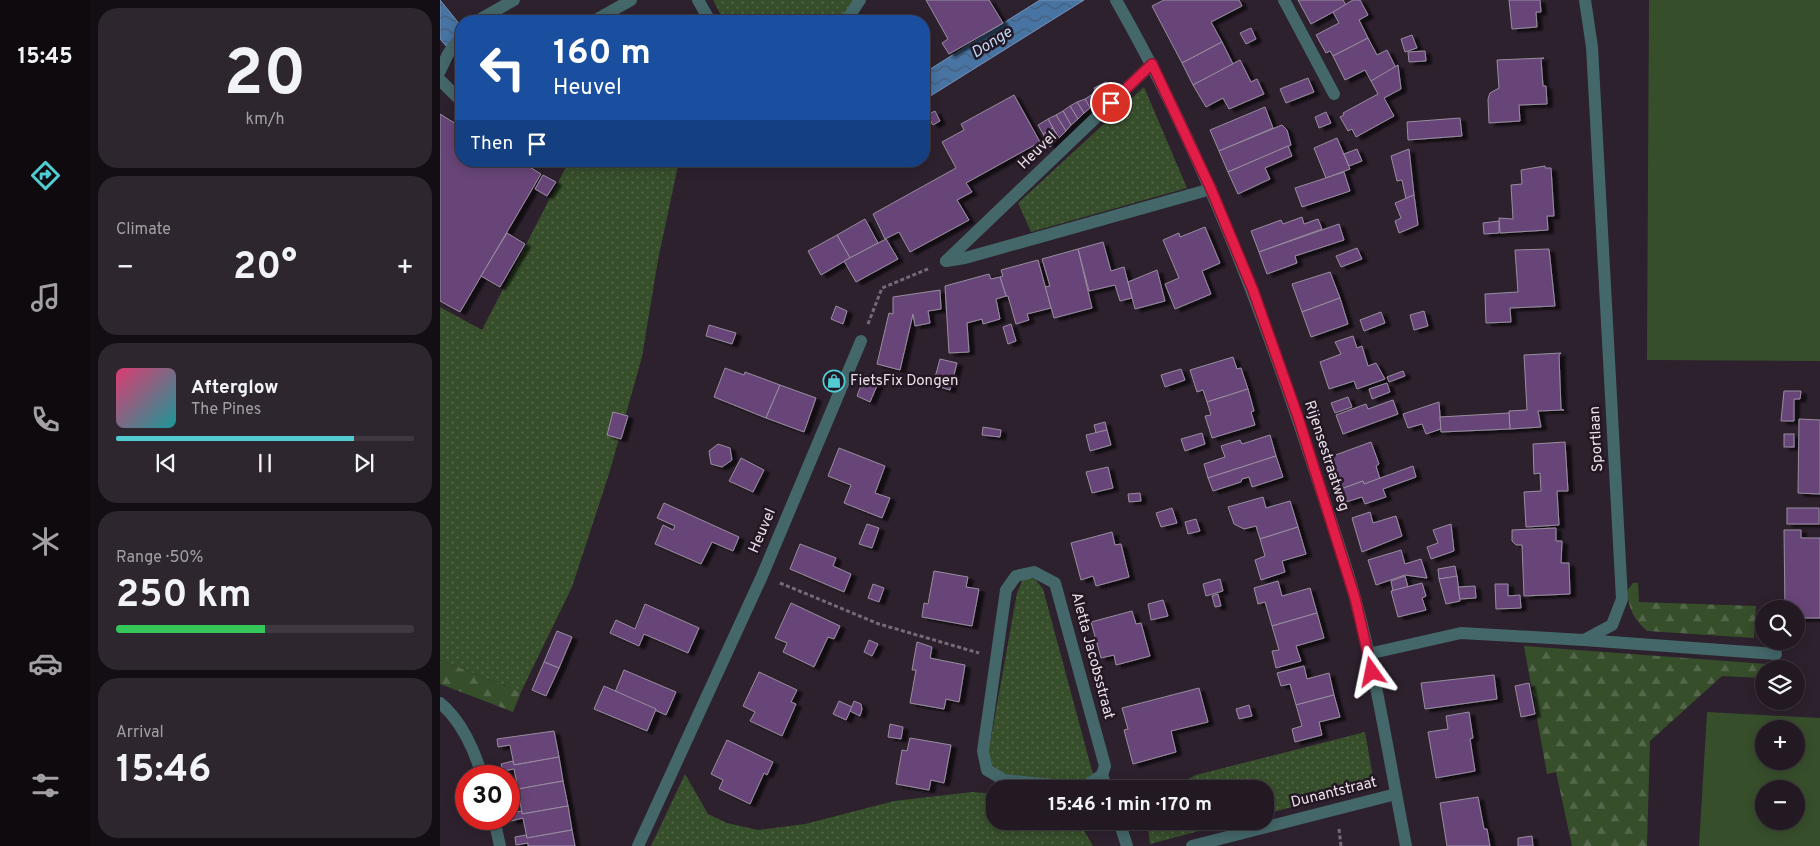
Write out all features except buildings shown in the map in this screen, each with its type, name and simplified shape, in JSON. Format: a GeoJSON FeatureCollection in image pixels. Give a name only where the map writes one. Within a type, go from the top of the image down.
{"type":"FeatureCollection","features":[{"type":"Feature","properties":{"kind":"street"},"geometry":{"type":"LineString","coordinates":[[488,15],[514,0]]}},
{"type":"Feature","properties":{"kind":"street"},"geometry":{"type":"LineString","coordinates":[[605,15],[631,0]]}},
{"type":"Feature","properties":{"kind":"street"},"geometry":{"type":"LineString","coordinates":[[698,0],[707,15]]}},
{"type":"Feature","properties":{"kind":"street"},"geometry":{"type":"LineString","coordinates":[[850,15],[860,0]]}},
{"type":"Feature","properties":{"kind":"street"},"geometry":{"type":"LineString","coordinates":[[1284,0],[1334,94]]}},
{"type":"Feature","properties":{"kind":"street","name":"Sportlaan"},"geometry":{"type":"LineString","coordinates":[[1584,640],[1612,625],[1622,599],[1592,57],[1585,0]]}},
{"type":"Feature","properties":{"kind":"street","name":"Rijensestraatweg"},"geometry":{"type":"LineString","coordinates":[[1122,2],[1211,189],[1253,290],[1298,417],[1355,598],[1406,846]]}},
{"type":"Feature","properties":{"kind":"street"},"geometry":{"type":"LineString","coordinates":[[440,71],[448,54],[455,45]]}},
{"type":"Feature","properties":{"kind":"street","name":"Heuvel"},"geometry":{"type":"LineString","coordinates":[[946,261],[1152,64]]}},
{"type":"Feature","properties":{"kind":"street"},"geometry":{"type":"LineString","coordinates":[[440,80],[455,95]]}},
{"type":"Feature","properties":{"kind":"street"},"geometry":{"type":"LineString","coordinates":[[946,261],[966,258],[1211,189]]}},
{"type":"Feature","properties":{"kind":"street","name":"Heuvel"},"geometry":{"type":"LineString","coordinates":[[638,846],[762,576],[862,341]]}},
{"type":"Feature","properties":{"kind":"street","name":"Aletta Jacobsstraat"},"geometry":{"type":"LineString","coordinates":[[1034,572],[1055,583],[1105,766],[1102,775],[1083,788],[1004,780],[988,770],[983,751],[996,658],[1006,590],[1016,576],[1034,572]]}},
{"type":"Feature","properties":{"kind":"street"},"geometry":{"type":"LineString","coordinates":[[1368,654],[1461,633],[1776,654]]}},
{"type":"Feature","properties":{"kind":"street"},"geometry":{"type":"LineString","coordinates":[[440,703],[455,718],[478,765]]}},
{"type":"Feature","properties":{"kind":"street","name":"Aletta Jacobsstraat"},"geometry":{"type":"LineString","coordinates":[[1102,775],[1104,780]]}},
{"type":"Feature","properties":{"kind":"street","name":"Dunantstraat"},"geometry":{"type":"LineString","coordinates":[[1192,846],[1396,794]]}},
{"type":"Feature","properties":{"kind":"street"},"geometry":{"type":"LineString","coordinates":[[496,830],[500,846]]}},
{"type":"Feature","properties":{"kind":"street"},"geometry":{"type":"LineString","coordinates":[[1121,830],[1127,846]]}},
{"type":"Feature","properties":{"kind":"path"},"geometry":{"type":"LineString","coordinates":[[862,341],[882,288],[946,261]]}},
{"type":"Feature","properties":{"kind":"path"},"geometry":{"type":"LineString","coordinates":[[762,576],[879,624],[996,658]]}},
{"type":"Feature","properties":{"kind":"green space"},"geometry":{"type":"Polygon","coordinates":[[[713,0],[855,0],[846,15],[721,15],[713,0]]]}},
{"type":"Feature","properties":{"kind":"green space"},"geometry":{"type":"Polygon","coordinates":[[[1649,0],[1820,0],[1820,361],[1647,360],[1649,0]]]}},
{"type":"Feature","properties":{"kind":"green space"},"geometry":{"type":"Polygon","coordinates":[[[1144,87],[1187,188],[1031,232],[1018,203],[1144,87]]]}},
{"type":"Feature","properties":{"kind":"green space"},"geometry":{"type":"Polygon","coordinates":[[[566,167],[678,167],[658,260],[642,357],[609,474],[572,587],[521,692],[440,660],[440,307],[482,330],[566,167]]]}},
{"type":"Feature","properties":{"kind":"green space"},"geometry":{"type":"Polygon","coordinates":[[[1023,579],[1035,579],[1043,589],[1094,778],[1090,780],[1044,780],[1001,774],[991,768],[989,749],[1017,593],[1023,579]]]}},
{"type":"Feature","properties":{"kind":"green space"},"geometry":{"type":"Polygon","coordinates":[[[1633,583],[1638,583],[1639,602],[1755,606],[1754,638],[1647,631],[1632,613],[1627,591],[1633,583]]]}},
{"type":"Feature","properties":{"kind":"green space"},"geometry":{"type":"Polygon","coordinates":[[[1524,646],[1755,663],[1755,678],[1722,676],[1650,741],[1647,846],[1572,846],[1556,772],[1547,774],[1524,646]]]}},
{"type":"Feature","properties":{"kind":"green space"},"geometry":{"type":"Polygon","coordinates":[[[440,660],[521,692],[513,712],[440,684],[440,660]]]}},
{"type":"Feature","properties":{"kind":"green space"},"geometry":{"type":"Polygon","coordinates":[[[1707,712],[1820,718],[1820,846],[1699,846],[1707,712]]]}},
{"type":"Feature","properties":{"kind":"green space"},"geometry":{"type":"Polygon","coordinates":[[[1365,732],[1373,783],[1366,788],[1274,812],[1274,780],[1186,780],[1196,775],[1365,732]]]}},
{"type":"Feature","properties":{"kind":"green space"},"geometry":{"type":"Polygon","coordinates":[[[685,774],[708,814],[727,823],[758,830],[805,824],[894,801],[972,792],[986,793],[986,830],[1084,830],[1093,846],[651,846],[685,774]]]}},
{"type":"Feature","properties":{"kind":"green space"},"geometry":{"type":"Polygon","coordinates":[[[1148,830],[1203,830],[1150,844],[1148,830]]]}},
{"type":"Feature","properties":{"kind":"water"},"geometry":{"type":"Polygon","coordinates":[[[440,0],[455,19],[455,56],[440,39],[440,0]]]}},
{"type":"Feature","properties":{"kind":"water","name":"Donge"},"geometry":{"type":"Polygon","coordinates":[[[1040,0],[1084,0],[930,96],[930,69],[1040,0]]]}},
{"type":"Feature","properties":{"kind":"place","name":"FietsFix Dongen"},"geometry":{"type":"Point","coordinates":[834,381]}},
{"type":"Feature","properties":{"kind":"route"},"geometry":{"type":"LineString","coordinates":[[1111,103],[1152,64],[1211,189],[1253,290],[1298,417],[1355,598],[1372,672]]}}]}
